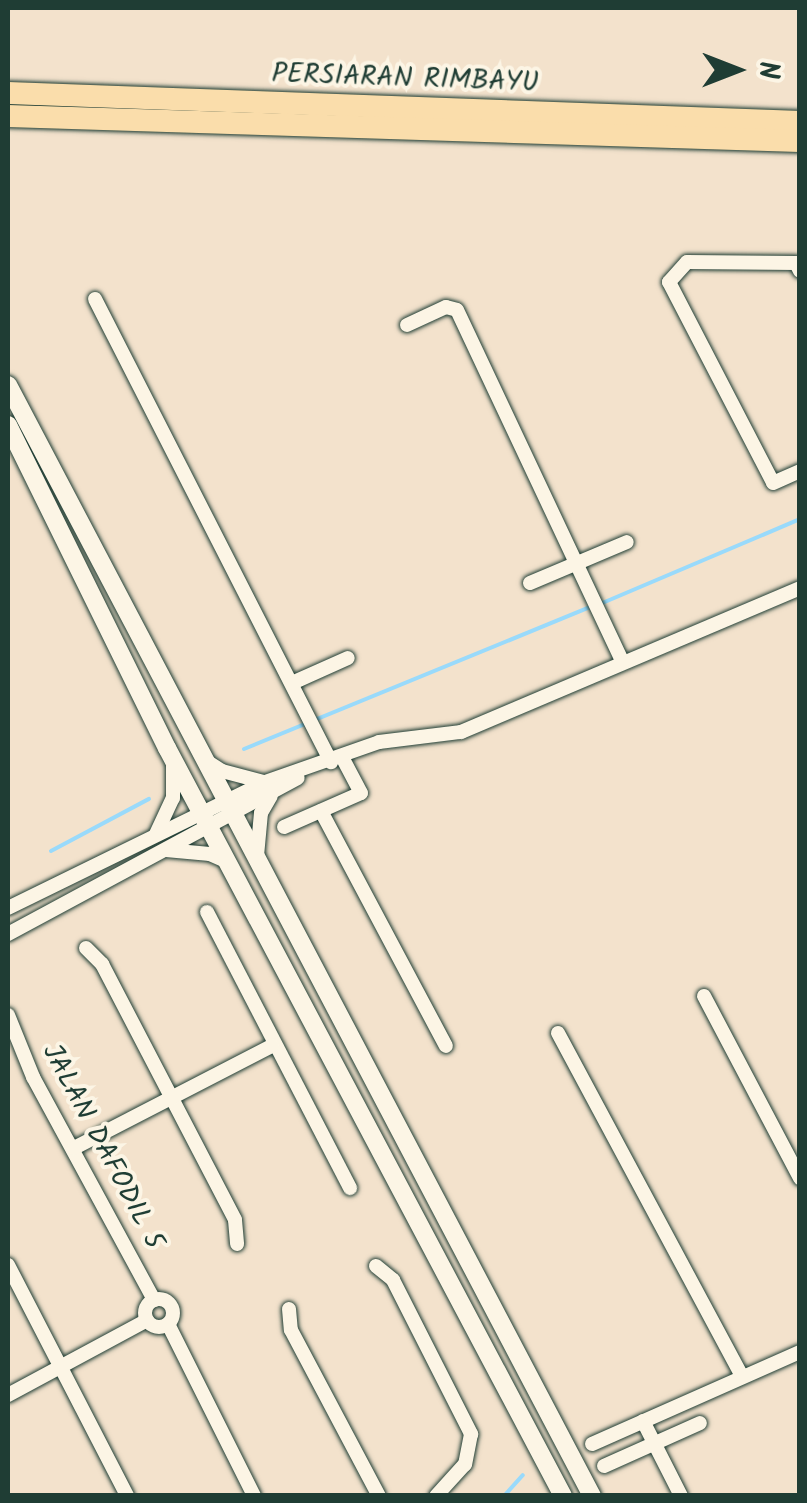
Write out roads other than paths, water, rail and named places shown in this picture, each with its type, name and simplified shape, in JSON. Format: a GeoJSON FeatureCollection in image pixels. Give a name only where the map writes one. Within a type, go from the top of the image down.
{"type":"FeatureCollection","features":[{"type":"Feature","properties":{"kind":"main road","name":"PERSIARAN RIMBAYU"},"geometry":{"type":"LineString","coordinates":[[8,93],[800,122]]}},
{"type":"Feature","properties":{"kind":"main road","name":"PERSIARAN RIMBAYU"},"geometry":{"type":"LineString","coordinates":[[8,116],[800,141]]}},
{"type":"Feature","properties":{"kind":"street"},"geometry":{"type":"LineString","coordinates":[[800,270],[796,263],[688,262],[670,282],[772,483],[800,471]]}},
{"type":"Feature","properties":{"kind":"street"},"geometry":{"type":"LineString","coordinates":[[94,298],[312,722],[361,793],[284,826]]}},
{"type":"Feature","properties":{"kind":"street"},"geometry":{"type":"LineString","coordinates":[[407,325],[456,308],[624,662]]}},
{"type":"Feature","properties":{"kind":"street"},"geometry":{"type":"LineString","coordinates":[[8,385],[199,755],[257,857],[592,1496]]}},
{"type":"Feature","properties":{"kind":"street"},"geometry":{"type":"LineString","coordinates":[[8,425],[167,748],[207,816],[563,1496]]}},
{"type":"Feature","properties":{"kind":"street"},"geometry":{"type":"LineString","coordinates":[[530,583],[627,542]]}},
{"type":"Feature","properties":{"kind":"street"},"geometry":{"type":"LineString","coordinates":[[8,908],[155,835],[336,759],[398,738],[461,732],[800,588]]}},
{"type":"Feature","properties":{"kind":"street"},"geometry":{"type":"LineString","coordinates":[[292,683],[348,658]]}},
{"type":"Feature","properties":{"kind":"street"},"geometry":{"type":"LineString","coordinates":[[155,835],[173,798],[174,768],[167,748]]}},
{"type":"Feature","properties":{"kind":"street"},"geometry":{"type":"LineString","coordinates":[[199,755],[222,771],[268,789]]}},
{"type":"Feature","properties":{"kind":"street"},"geometry":{"type":"LineString","coordinates":[[257,857],[261,813],[268,789]]}},
{"type":"Feature","properties":{"kind":"street"},"geometry":{"type":"LineString","coordinates":[[321,810],[446,1046]]}},
{"type":"Feature","properties":{"kind":"street"},"geometry":{"type":"LineString","coordinates":[[8,934],[164,850],[207,816]]}},
{"type":"Feature","properties":{"kind":"street"},"geometry":{"type":"LineString","coordinates":[[164,850],[210,854],[232,866]]}},
{"type":"Feature","properties":{"kind":"street"},"geometry":{"type":"LineString","coordinates":[[207,912],[272,1046],[350,1188]]}},
{"type":"Feature","properties":{"kind":"street"},"geometry":{"type":"LineString","coordinates":[[86,948],[102,964],[235,1220],[237,1244]]}},
{"type":"Feature","properties":{"kind":"street"},"geometry":{"type":"LineString","coordinates":[[704,996],[800,1178]]}},
{"type":"Feature","properties":{"kind":"street","name":"JALAN DAFODIL 5"},"geometry":{"type":"LineString","coordinates":[[8,1015],[154,1300],[171,1306],[168,1324]]}},
{"type":"Feature","properties":{"kind":"street"},"geometry":{"type":"LineString","coordinates":[[558,1033],[741,1375]]}},
{"type":"Feature","properties":{"kind":"street"},"geometry":{"type":"LineString","coordinates":[[74,1148],[272,1046]]}},
{"type":"Feature","properties":{"kind":"street"},"geometry":{"type":"LineString","coordinates":[[8,1265],[127,1496]]}},
{"type":"Feature","properties":{"kind":"street"},"geometry":{"type":"LineString","coordinates":[[376,1266],[393,1280],[471,1434],[464,1464],[436,1496]]}},
{"type":"Feature","properties":{"kind":"street"},"geometry":{"type":"LineString","coordinates":[[147,1320],[154,1300]]}},
{"type":"Feature","properties":{"kind":"street"},"geometry":{"type":"LineString","coordinates":[[289,1310],[292,1330],[379,1496]]}},
{"type":"Feature","properties":{"kind":"street"},"geometry":{"type":"LineString","coordinates":[[8,1395],[147,1320],[168,1324],[254,1496]]}},
{"type":"Feature","properties":{"kind":"street"},"geometry":{"type":"LineString","coordinates":[[592,1444],[800,1352]]}},
{"type":"Feature","properties":{"kind":"street"},"geometry":{"type":"LineString","coordinates":[[642,1421],[681,1496]]}},
{"type":"Feature","properties":{"kind":"street"},"geometry":{"type":"LineString","coordinates":[[604,1466],[700,1423]]}},
{"type":"Feature","properties":{"kind":"waterway"},"geometry":{"type":"LineString","coordinates":[[600,604],[800,519]]}},
{"type":"Feature","properties":{"kind":"waterway"},"geometry":{"type":"LineString","coordinates":[[244,749],[591,607]]}},
{"type":"Feature","properties":{"kind":"waterway"},"geometry":{"type":"LineString","coordinates":[[51,851],[149,799]]}},
{"type":"Feature","properties":{"kind":"waterway"},"geometry":{"type":"LineString","coordinates":[[504,1496],[523,1475]]}}]}
